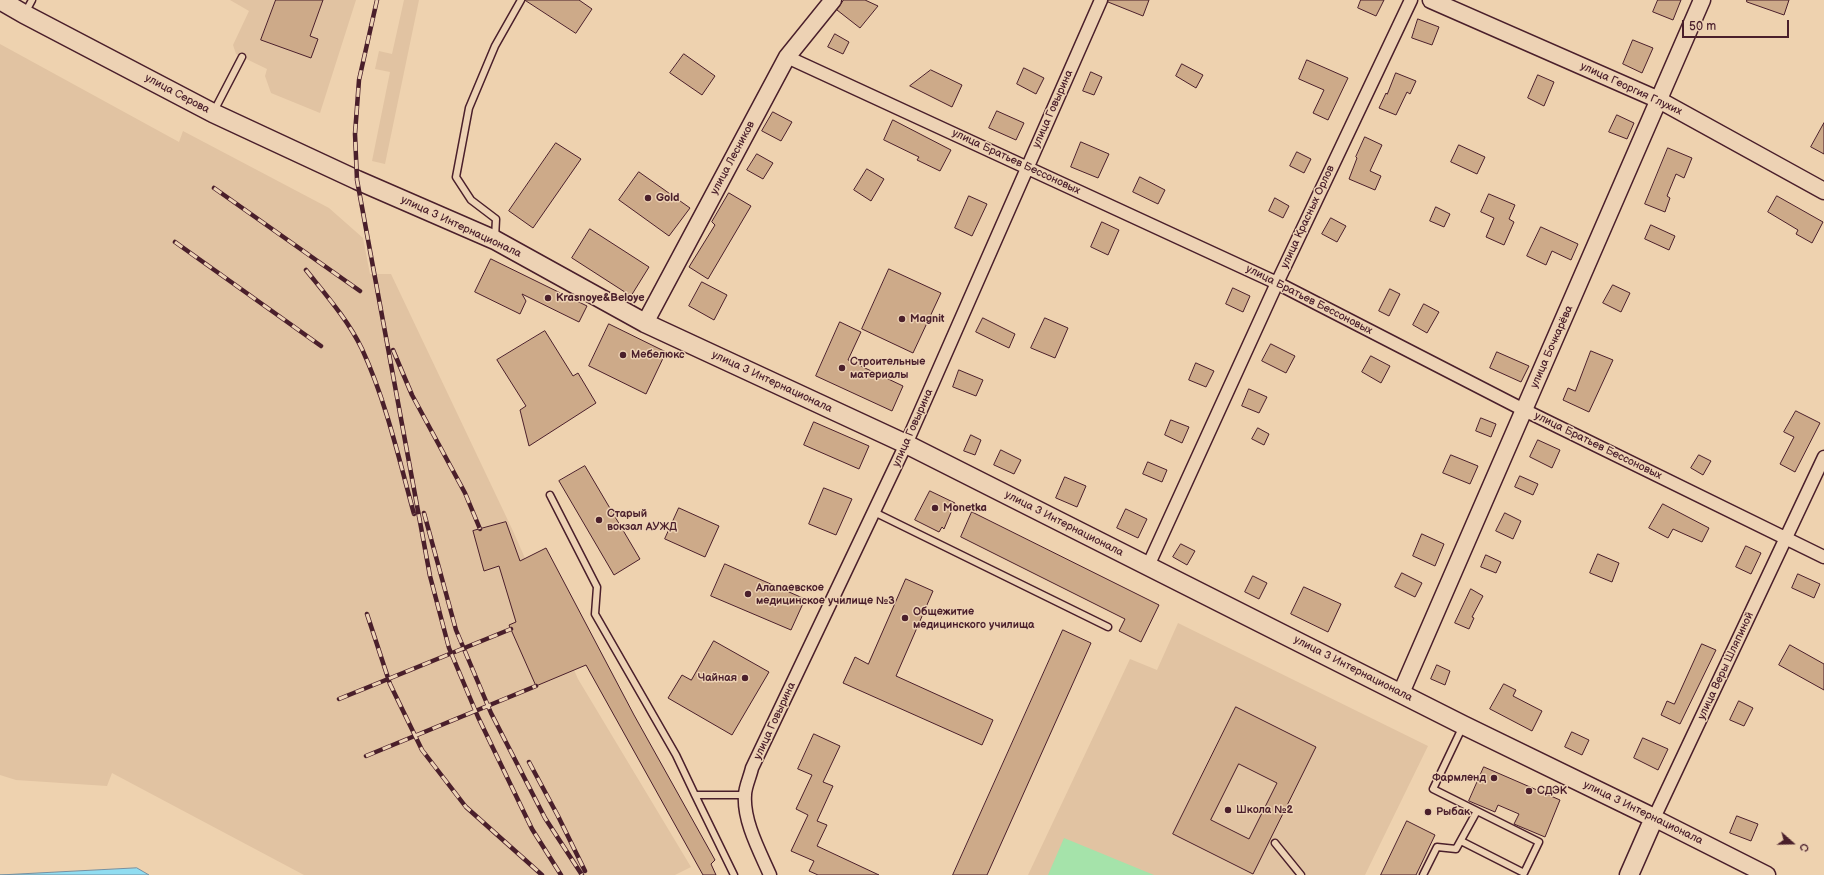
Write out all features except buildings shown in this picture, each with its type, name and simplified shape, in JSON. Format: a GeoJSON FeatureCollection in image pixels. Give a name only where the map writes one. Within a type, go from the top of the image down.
{"type":"FeatureCollection","features":[{"type":"Feature","properties":{"kind":"main road","name":"улица Серова"},"geometry":{"type":"LineString","coordinates":[[0,0],[28,7],[213,113],[357,180]]}},
{"type":"Feature","properties":{"kind":"main road","name":"улица 3 Интернационала"},"geometry":{"type":"LineString","coordinates":[[357,180],[495,240],[645,323],[906,444],[1401,693],[1654,818]]}},
{"type":"Feature","properties":{"kind":"main road","name":"улица Веры Шляпиной"},"geometry":{"type":"LineString","coordinates":[[1629,875],[1654,818]]}},
{"type":"Feature","properties":{"kind":"street","name":"улица Лесников"},"geometry":{"type":"LineString","coordinates":[[645,323],[787,57],[833,0]]}},
{"type":"Feature","properties":{"kind":"street","name":"улица Говырина"},"geometry":{"type":"LineString","coordinates":[[770,875],[752,833],[745,795],[752,768],[906,444],[1101,0]]}},
{"type":"Feature","properties":{"kind":"street","name":"улица Красных Орлов"},"geometry":{"type":"LineString","coordinates":[[1148,566],[1277,283],[1411,0]]}},
{"type":"Feature","properties":{"kind":"street","name":"улица Георгия Глухих"},"geometry":{"type":"LineString","coordinates":[[1431,0],[1659,100],[1824,191]]}},
{"type":"Feature","properties":{"kind":"street","name":"улица Бочкарёва"},"geometry":{"type":"LineString","coordinates":[[1401,693],[1702,0]]}},
{"type":"Feature","properties":{"kind":"street","name":"улица Братьев Бессоновых"},"geometry":{"type":"LineString","coordinates":[[787,57],[1277,283],[1524,410],[1824,557]]}},
{"type":"Feature","properties":{"kind":"street","name":"улица Веры Шляпиной"},"geometry":{"type":"LineString","coordinates":[[1654,818],[1824,457]]}},
{"type":"Feature","properties":{"kind":"street","name":"улица 3 Интернационала"},"geometry":{"type":"LineString","coordinates":[[1654,818],[1767,875]]}},
{"type":"Feature","properties":{"kind":"lane"},"geometry":{"type":"LineString","coordinates":[[495,240],[496,219],[471,200],[456,177],[469,108],[495,46],[521,0]]}},
{"type":"Feature","properties":{"kind":"lane"},"geometry":{"type":"LineString","coordinates":[[213,113],[242,57]]}},
{"type":"Feature","properties":{"kind":"lane"},"geometry":{"type":"LineString","coordinates":[[550,495],[597,587],[596,614],[676,755],[734,875]]}},
{"type":"Feature","properties":{"kind":"lane"},"geometry":{"type":"LineString","coordinates":[[874,512],[1108,627]]}},
{"type":"Feature","properties":{"kind":"lane"},"geometry":{"type":"LineString","coordinates":[[1461,842],[1524,873],[1539,842],[1433,789],[1463,724]]}},
{"type":"Feature","properties":{"kind":"lane"},"geometry":{"type":"LineString","coordinates":[[695,795],[745,795]]}},
{"type":"Feature","properties":{"kind":"lane"},"geometry":{"type":"LineString","coordinates":[[1423,875],[1437,847],[1456,849],[1477,811]]}},
{"type":"Feature","properties":{"kind":"lane"},"geometry":{"type":"LineString","coordinates":[[1275,843],[1301,875]]}},
{"type":"Feature","properties":{"kind":"shaded area"},"geometry":{"type":"Polygon","coordinates":[[[230,0],[356,0],[320,113],[271,93],[265,76],[267,69],[236,54],[233,45],[249,11],[230,0]]]}},
{"type":"Feature","properties":{"kind":"shaded area"},"geometry":{"type":"Polygon","coordinates":[[[404,0],[419,0],[385,164],[372,161],[390,72],[375,69],[379,51],[392,54],[404,0]]]}},
{"type":"Feature","properties":{"kind":"shaded area"},"geometry":{"type":"Polygon","coordinates":[[[0,44],[179,142],[183,131],[329,208],[363,238],[370,274],[391,274],[513,531],[578,679],[691,867],[675,875],[304,875],[112,773],[107,786],[16,780],[0,775],[0,44]]]}},
{"type":"Feature","properties":{"kind":"shaded area","name":"Школа №2"},"geometry":{"type":"Polygon","coordinates":[[[1178,623],[1428,746],[1365,875],[1028,875],[1130,659],[1157,670],[1178,623]]]}},
{"type":"Feature","properties":{"kind":"green space"},"geometry":{"type":"Polygon","coordinates":[[[1064,838],[1154,875],[1048,875],[1064,838]]]}},
{"type":"Feature","properties":{"kind":"water"},"geometry":{"type":"Polygon","coordinates":[[[137,868],[149,875],[0,875],[137,868]]]}},
{"type":"Feature","properties":{"kind":"railway"},"geometry":{"type":"LineString","coordinates":[[377,0],[359,80],[355,134],[357,180],[430,576],[449,648],[478,717],[532,829],[561,875]]}},
{"type":"Feature","properties":{"kind":"railway"},"geometry":{"type":"LineString","coordinates":[[214,188],[360,291]]}},
{"type":"Feature","properties":{"kind":"railway"},"geometry":{"type":"LineString","coordinates":[[175,242],[321,346]]}},
{"type":"Feature","properties":{"kind":"railway"},"geometry":{"type":"LineString","coordinates":[[306,270],[343,318],[356,338],[371,369],[385,410],[414,514]]}},
{"type":"Feature","properties":{"kind":"railway"},"geometry":{"type":"LineString","coordinates":[[393,350],[412,395],[465,493],[480,529]]}},
{"type":"Feature","properties":{"kind":"railway"},"geometry":{"type":"LineString","coordinates":[[424,513],[456,630],[491,713],[545,818],[582,875]]}},
{"type":"Feature","properties":{"kind":"railway"},"geometry":{"type":"LineString","coordinates":[[367,614],[390,684],[422,750],[466,807],[542,875]]}},
{"type":"Feature","properties":{"kind":"railway"},"geometry":{"type":"LineString","coordinates":[[339,699],[511,629]]}},
{"type":"Feature","properties":{"kind":"railway"},"geometry":{"type":"LineString","coordinates":[[366,756],[536,686]]}},
{"type":"Feature","properties":{"kind":"railway"},"geometry":{"type":"LineString","coordinates":[[529,762],[585,871]]}},
{"type":"Feature","properties":{"kind":"place","name":"Gold"},"geometry":{"type":"Point","coordinates":[648,198]}},
{"type":"Feature","properties":{"kind":"place","name":"Krasnoye&Beloye"},"geometry":{"type":"Point","coordinates":[548,298]}},
{"type":"Feature","properties":{"kind":"place","name":"Magnit"},"geometry":{"type":"Point","coordinates":[902,319]}},
{"type":"Feature","properties":{"kind":"place","name":"Мебелюкс"},"geometry":{"type":"Point","coordinates":[623,355]}},
{"type":"Feature","properties":{"kind":"place","name":"Строительные материалы"},"geometry":{"type":"Point","coordinates":[842,368]}},
{"type":"Feature","properties":{"kind":"place","name":"Monetka"},"geometry":{"type":"Point","coordinates":[935,508]}},
{"type":"Feature","properties":{"kind":"place","name":"Старый вокзал АУЖД"},"geometry":{"type":"Point","coordinates":[599,520]}},
{"type":"Feature","properties":{"kind":"place","name":"Алапаевское медицинское училище №3"},"geometry":{"type":"Point","coordinates":[748,594]}},
{"type":"Feature","properties":{"kind":"place","name":"Общежитие медицинского училища"},"geometry":{"type":"Point","coordinates":[905,618]}},
{"type":"Feature","properties":{"kind":"place","name":"Чайная"},"geometry":{"type":"Point","coordinates":[745,678]}},
{"type":"Feature","properties":{"kind":"place","name":"Фармленд"},"geometry":{"type":"Point","coordinates":[1494,778]}},
{"type":"Feature","properties":{"kind":"place","name":"СДЭК"},"geometry":{"type":"Point","coordinates":[1529,791]}},
{"type":"Feature","properties":{"kind":"place","name":"Школа №2"},"geometry":{"type":"Point","coordinates":[1228,810]}},
{"type":"Feature","properties":{"kind":"place","name":"Рыбак"},"geometry":{"type":"Point","coordinates":[1428,812]}}]}
